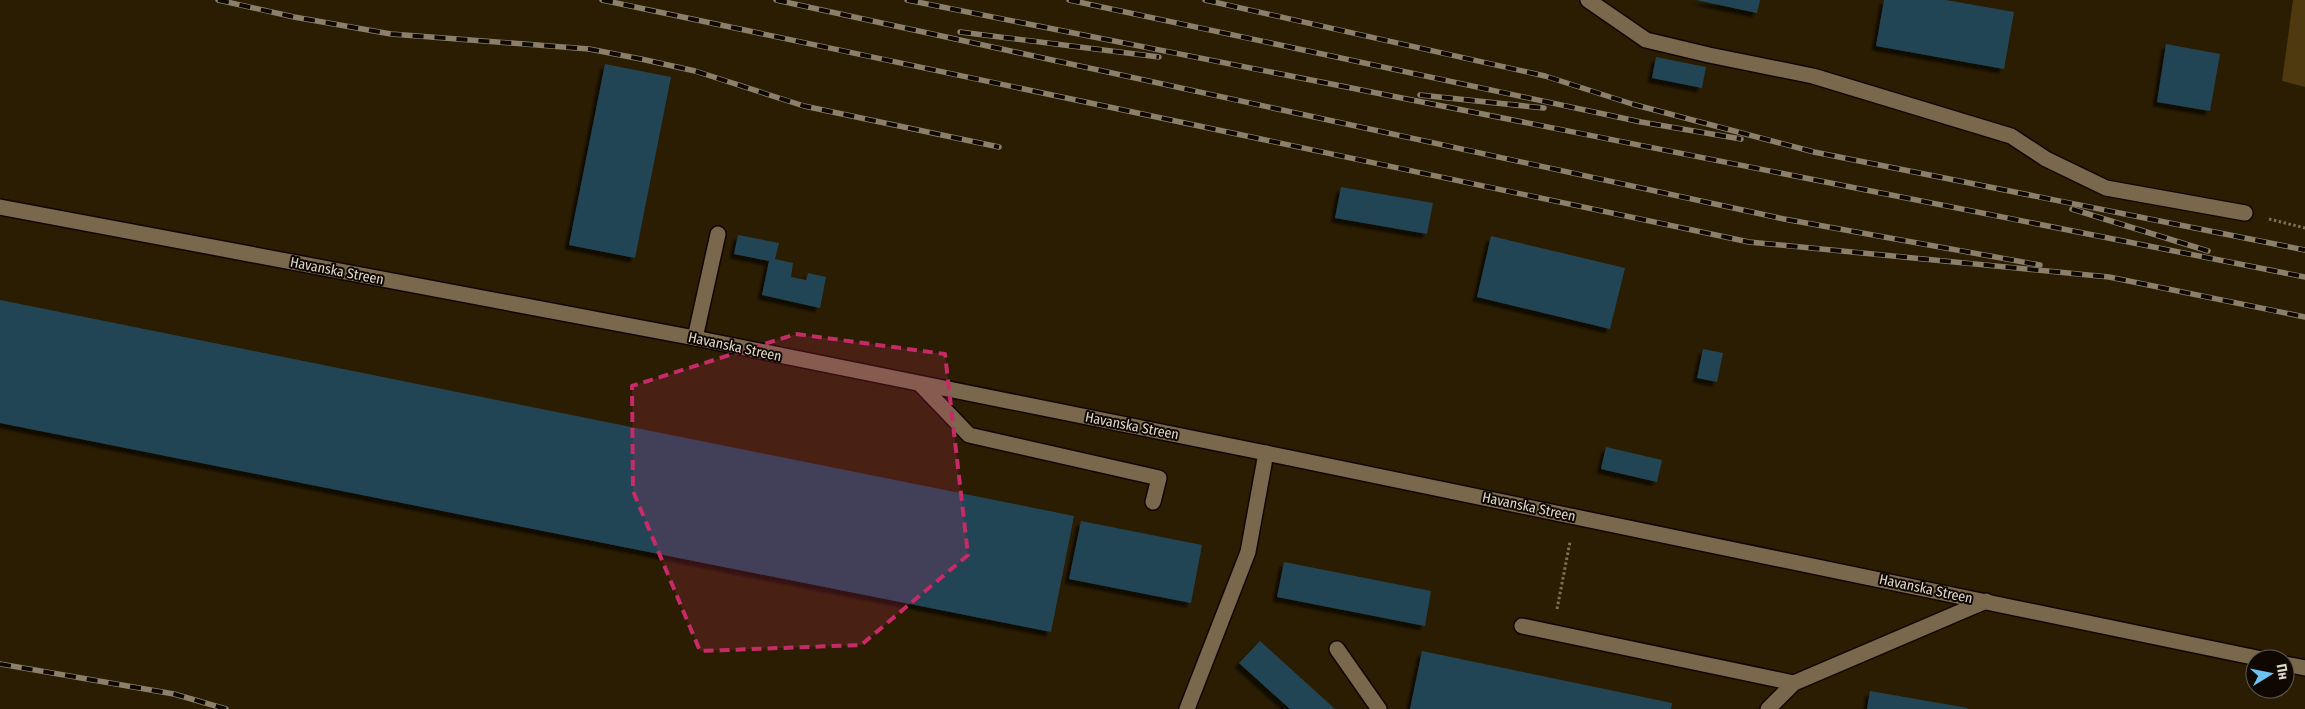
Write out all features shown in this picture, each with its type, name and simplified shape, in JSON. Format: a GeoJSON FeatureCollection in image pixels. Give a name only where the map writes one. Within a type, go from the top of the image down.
{"type":"FeatureCollection","features":[{"type":"Feature","properties":{"kind":"street"},"geometry":{"type":"LineString","coordinates":[[1588,0],[1646,40],[1812,76],[2011,136],[2046,159],[2106,188],[2244,213]]}},
{"type":"Feature","properties":{"kind":"street"},"geometry":{"type":"LineString","coordinates":[[0,200],[0,207]]}},
{"type":"Feature","properties":{"kind":"street","name":"Havanska Streen"},"geometry":{"type":"LineString","coordinates":[[0,207],[695,338],[1575,516],[2245,655]]}},
{"type":"Feature","properties":{"kind":"street"},"geometry":{"type":"LineString","coordinates":[[695,338],[718,234]]}},
{"type":"Feature","properties":{"kind":"street"},"geometry":{"type":"LineString","coordinates":[[921,385],[969,435],[1159,478],[1153,502]]}},
{"type":"Feature","properties":{"kind":"street"},"geometry":{"type":"LineString","coordinates":[[1187,709],[1248,552],[1266,453]]}},
{"type":"Feature","properties":{"kind":"street"},"geometry":{"type":"LineString","coordinates":[[1768,709],[1794,683],[1986,601]]}},
{"type":"Feature","properties":{"kind":"street"},"geometry":{"type":"LineString","coordinates":[[1522,626],[1794,683]]}},
{"type":"Feature","properties":{"kind":"street"},"geometry":{"type":"LineString","coordinates":[[1337,649],[1379,709]]}},
{"type":"Feature","properties":{"kind":"path"},"geometry":{"type":"LineString","coordinates":[[2244,213],[2305,228]]}},
{"type":"Feature","properties":{"kind":"path"},"geometry":{"type":"LineString","coordinates":[[1558,606],[1575,516]]}},
{"type":"Feature","properties":{"kind":"highlighted area"},"geometry":{"type":"Polygon","coordinates":[[[796,334],[945,354],[968,555],[861,645],[700,651],[633,491],[632,386],[796,334]]]}},
{"type":"Feature","properties":{"kind":"shaded area"},"geometry":{"type":"Polygon","coordinates":[[[2293,0],[2305,0],[2305,87],[2282,81],[2293,0]]]}},
{"type":"Feature","properties":{"kind":"building"},"geometry":{"type":"Polygon","coordinates":[[[1696,0],[1760,0],[1757,13],[1696,0]]]}},
{"type":"Feature","properties":{"kind":"building"},"geometry":{"type":"Polygon","coordinates":[[[1884,0],[1946,0],[2014,12],[2004,69],[1876,46],[1884,0]]]}},
{"type":"Feature","properties":{"kind":"building"},"geometry":{"type":"Polygon","coordinates":[[[2166,44],[2220,54],[2210,111],[2157,102],[2166,44]]]}},
{"type":"Feature","properties":{"kind":"building"},"geometry":{"type":"Polygon","coordinates":[[[1656,57],[1706,67],[1702,88],[1652,78],[1656,57]]]}},
{"type":"Feature","properties":{"kind":"building"},"geometry":{"type":"Polygon","coordinates":[[[605,64],[671,77],[635,258],[569,245],[605,64]]]}},
{"type":"Feature","properties":{"kind":"building"},"geometry":{"type":"Polygon","coordinates":[[[1341,187],[1433,203],[1427,234],[1335,218],[1341,187]]]}},
{"type":"Feature","properties":{"kind":"building"},"geometry":{"type":"Polygon","coordinates":[[[738,235],[779,243],[775,259],[793,263],[791,277],[806,280],[808,273],[826,277],[820,308],[762,295],[769,261],[734,254],[738,235]]]}},
{"type":"Feature","properties":{"kind":"building"},"geometry":{"type":"Polygon","coordinates":[[[1491,236],[1625,268],[1610,329],[1477,297],[1491,236]]]}},
{"type":"Feature","properties":{"kind":"building"},"geometry":{"type":"Polygon","coordinates":[[[0,300],[1074,516],[1051,632],[0,423],[0,300]]]}},
{"type":"Feature","properties":{"kind":"building"},"geometry":{"type":"Polygon","coordinates":[[[1703,349],[1723,353],[1717,382],[1697,378],[1703,349]]]}},
{"type":"Feature","properties":{"kind":"building"},"geometry":{"type":"Polygon","coordinates":[[[1606,447],[1662,460],[1657,482],[1601,469],[1606,447]]]}},
{"type":"Feature","properties":{"kind":"building"},"geometry":{"type":"Polygon","coordinates":[[[1081,521],[1202,545],[1191,603],[1069,579],[1081,521]]]}},
{"type":"Feature","properties":{"kind":"building"},"geometry":{"type":"Polygon","coordinates":[[[1284,562],[1431,591],[1425,626],[1277,597],[1284,562]]]}},
{"type":"Feature","properties":{"kind":"building"},"geometry":{"type":"Polygon","coordinates":[[[1260,641],[1335,709],[1290,709],[1239,663],[1260,641]]]}},
{"type":"Feature","properties":{"kind":"building"},"geometry":{"type":"Polygon","coordinates":[[[1422,651],[1672,703],[1671,709],[1410,709],[1422,651]]]}},
{"type":"Feature","properties":{"kind":"building"},"geometry":{"type":"Polygon","coordinates":[[[1870,691],[1968,708],[1867,709],[1870,691]]]}},
{"type":"Feature","properties":{"kind":"railway"},"geometry":{"type":"LineString","coordinates":[[218,0],[294,17],[391,34],[589,49],[695,71],[804,106],[999,147]]}},
{"type":"Feature","properties":{"kind":"railway"},"geometry":{"type":"LineString","coordinates":[[602,0],[1749,242],[2109,277],[2305,317]]}},
{"type":"Feature","properties":{"kind":"railway"},"geometry":{"type":"LineString","coordinates":[[776,0],[1784,219],[2040,265]]}},
{"type":"Feature","properties":{"kind":"railway"},"geometry":{"type":"LineString","coordinates":[[907,0],[2305,277]]}},
{"type":"Feature","properties":{"kind":"railway"},"geometry":{"type":"LineString","coordinates":[[1069,0],[1641,122],[1741,139]]}},
{"type":"Feature","properties":{"kind":"railway"},"geometry":{"type":"LineString","coordinates":[[1205,0],[1545,76],[1632,104],[1814,152],[2305,250]]}},
{"type":"Feature","properties":{"kind":"railway"},"geometry":{"type":"LineString","coordinates":[[960,32],[1159,57]]}},
{"type":"Feature","properties":{"kind":"railway"},"geometry":{"type":"LineString","coordinates":[[1420,95],[1544,108]]}},
{"type":"Feature","properties":{"kind":"railway"},"geometry":{"type":"LineString","coordinates":[[2072,209],[2208,251]]}},
{"type":"Feature","properties":{"kind":"railway"},"geometry":{"type":"LineString","coordinates":[[0,664],[174,694],[226,709]]}}]}
